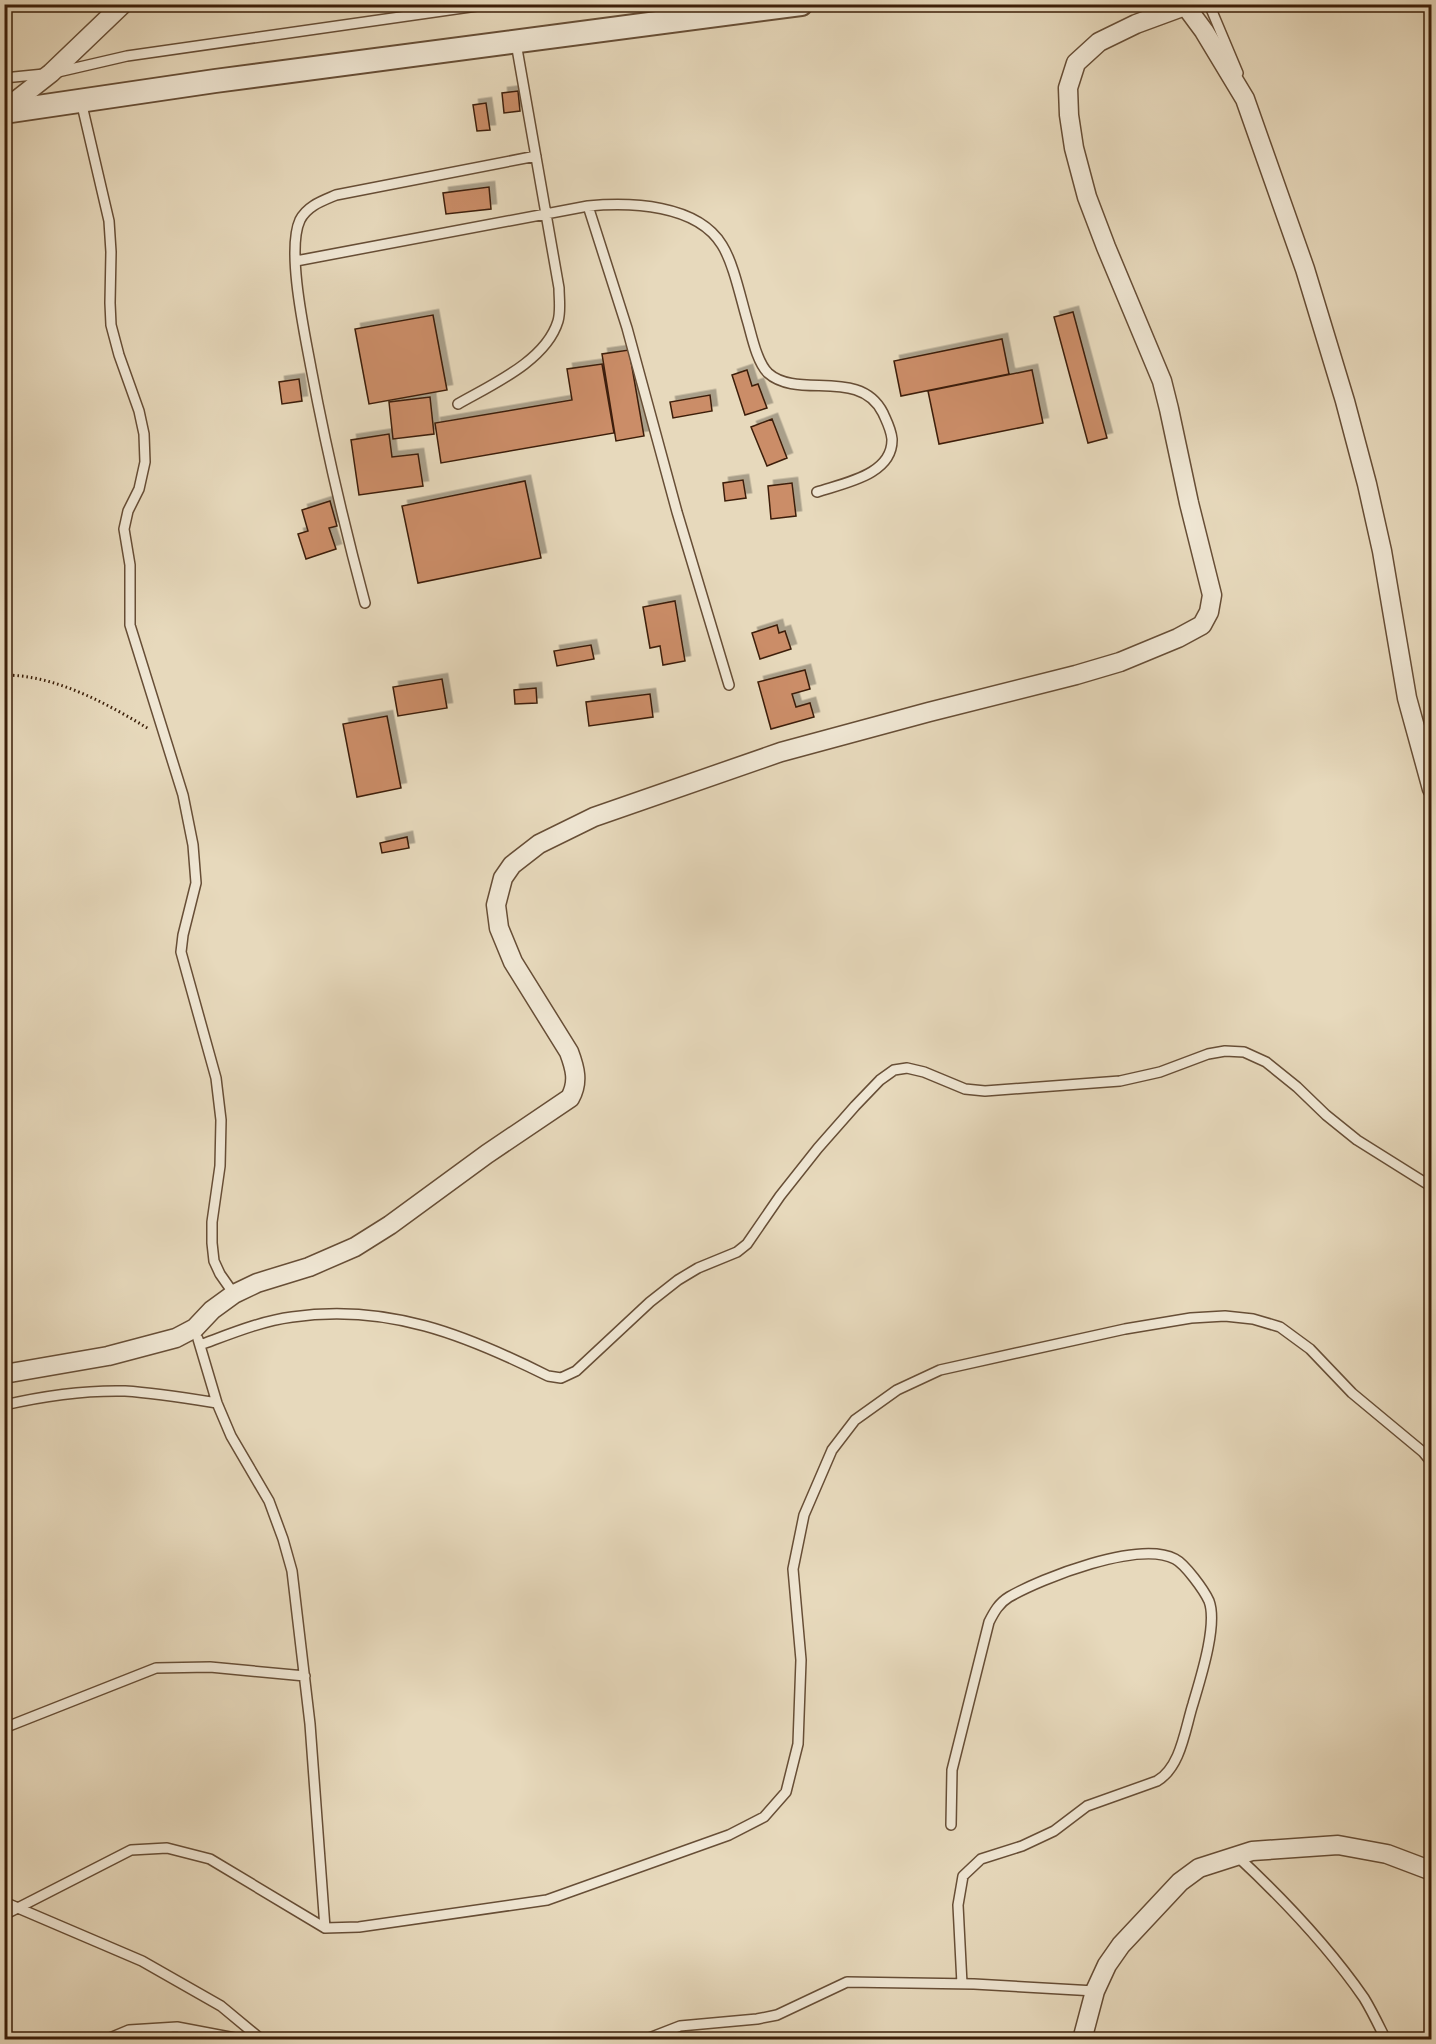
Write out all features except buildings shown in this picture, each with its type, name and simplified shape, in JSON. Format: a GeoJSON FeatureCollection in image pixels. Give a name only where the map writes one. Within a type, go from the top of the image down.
{"type":"FeatureCollection","features":[{"type":"Feature","properties":{"kind":"street"},"geometry":{"type":"LineString","coordinates":[[4,111],[51,73],[123,4]]}},
{"type":"Feature","properties":{"kind":"street"},"geometry":{"type":"LineString","coordinates":[[4,111],[801,4]]}},
{"type":"Feature","properties":{"kind":"street"},"geometry":{"type":"LineString","coordinates":[[4,1374],[108,1356],[176,1338],[197,1336],[212,1310],[234,1294],[257,1283],[309,1267],[355,1247],[390,1225],[487,1154],[570,1098],[575,1089],[576,1080],[569,1052],[513,962],[499,928],[496,905],[502,878],[512,865],[539,844],[594,817],[781,752],[1120,662],[1178,638],[1202,625],[1209,612],[1212,595],[1169,409],[1162,381],[1087,197],[1074,148],[1068,88],[1076,63],[1099,42],[1184,5],[1204,31],[1245,99],[1305,269],[1345,401],[1376,521],[1407,698],[1431,789]]}},
{"type":"Feature","properties":{"kind":"street"},"geometry":{"type":"LineString","coordinates":[[1082,2040],[1095,1991],[1107,1965],[1121,1946],[1180,1882],[1199,1869],[1252,1851],[1338,1845],[1387,1854],[1431,1871]]}},
{"type":"Feature","properties":{"kind":"lane"},"geometry":{"type":"LineString","coordinates":[[4,78],[51,73],[126,56],[491,4]]}},
{"type":"Feature","properties":{"kind":"lane"},"geometry":{"type":"LineString","coordinates":[[1209,4],[1238,72],[1245,99]]}},
{"type":"Feature","properties":{"kind":"lane"},"geometry":{"type":"LineString","coordinates":[[458,404],[517,370],[546,345],[558,320],[559,288],[516,43]]}},
{"type":"Feature","properties":{"kind":"lane"},"geometry":{"type":"LineString","coordinates":[[81,101],[109,221],[111,325],[139,411],[144,434],[145,462],[139,489],[128,511],[123,529],[130,565],[128,601],[130,625],[183,795],[193,845],[196,883],[183,935],[182,952],[186,974],[203,1026],[216,1078],[221,1120],[220,1166],[212,1222],[214,1261],[234,1294]]}},
{"type":"Feature","properties":{"kind":"lane"},"geometry":{"type":"LineString","coordinates":[[365,603],[323,436],[300,312],[295,237],[300,219],[313,205],[328,198],[373,186],[536,156]]}},
{"type":"Feature","properties":{"kind":"lane"},"geometry":{"type":"LineString","coordinates":[[296,261],[613,203],[648,206],[682,215],[709,229],[722,245],[733,273],[755,349],[767,372],[781,381],[797,384],[828,384],[859,390],[879,404],[891,429],[892,449],[883,465],[865,476],[817,492]]}},
{"type":"Feature","properties":{"kind":"lane"},"geometry":{"type":"LineString","coordinates":[[588,206],[627,328],[677,512],[729,685]]}},
{"type":"Feature","properties":{"kind":"lane"},"geometry":{"type":"LineString","coordinates":[[325,1928],[305,1676],[292,1571],[284,1539],[269,1501],[231,1436],[217,1403],[197,1336],[292,1317],[341,1314],[384,1316],[424,1324],[463,1337],[548,1376],[561,1378],[576,1371],[593,1357],[650,1302],[678,1280],[698,1268],[737,1252],[747,1244],[780,1196],[855,1106],[880,1080],[894,1070],[907,1068],[924,1072],[964,1089],[985,1091],[1120,1081],[1170,1069],[1208,1054],[1225,1051],[1244,1052],[1266,1062],[1357,1140],[1431,1186]]}},
{"type":"Feature","properties":{"kind":"lane"},"geometry":{"type":"LineString","coordinates":[[4,1915],[131,1850],[168,1848],[210,1858],[325,1928],[359,1927],[546,1900],[729,1834],[764,1818],[786,1792],[798,1744],[801,1660],[793,1569],[804,1515],[831,1450],[855,1420],[897,1390],[940,1370],[1125,1329],[1180,1320],[1225,1316],[1253,1319],[1280,1327],[1310,1349],[1352,1393],[1423,1452],[1431,1463]]}},
{"type":"Feature","properties":{"kind":"lane"},"geometry":{"type":"LineString","coordinates":[[4,1405],[71,1394],[122,1391],[165,1394],[217,1403]]}},
{"type":"Feature","properties":{"kind":"lane"},"geometry":{"type":"LineString","coordinates":[[951,1825],[952,1770],[989,1622],[996,1609],[1008,1598],[1062,1573],[1121,1555],[1163,1555],[1175,1559],[1185,1567],[1209,1602],[1212,1620],[1203,1671],[1179,1751],[1171,1769],[1166,1776],[1157,1781],[1087,1806],[1054,1831],[1022,1846],[981,1859],[963,1876],[958,1905],[962,1984]]}},
{"type":"Feature","properties":{"kind":"lane"},"geometry":{"type":"LineString","coordinates":[[4,1728],[156,1668],[210,1667],[305,1676]]}},
{"type":"Feature","properties":{"kind":"lane"},"geometry":{"type":"LineString","coordinates":[[1236,1855],[1263,1880],[1316,1938],[1364,1999],[1386,2040]]}},
{"type":"Feature","properties":{"kind":"lane"},"geometry":{"type":"LineString","coordinates":[[4,1902],[142,1961],[220,2006],[262,2040]]}},
{"type":"Feature","properties":{"kind":"lane"},"geometry":{"type":"LineString","coordinates":[[644,2040],[666,2029],[680,2026],[777,2015],[847,1982],[962,1984],[1095,1991]]}},
{"type":"Feature","properties":{"kind":"lane"},"geometry":{"type":"LineString","coordinates":[[105,2040],[129,2030],[177,2027],[246,2040]]}},
{"type":"Feature","properties":{"kind":"path"},"geometry":{"type":"LineString","coordinates":[[4,675],[19,675],[45,680],[76,692],[118,710],[166,739]]}}]}
